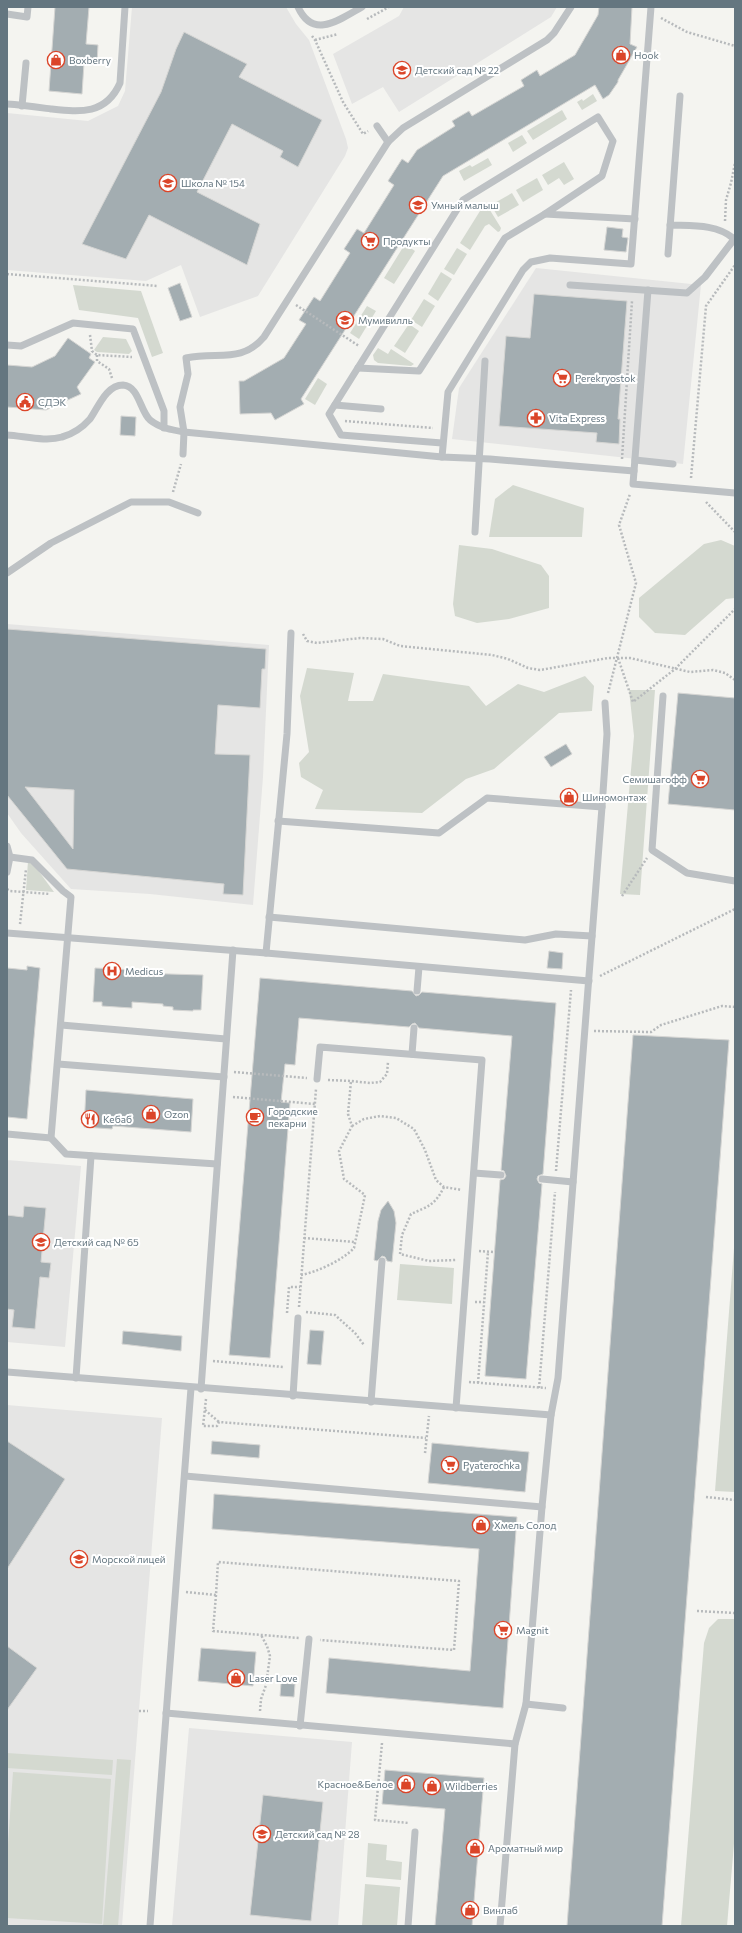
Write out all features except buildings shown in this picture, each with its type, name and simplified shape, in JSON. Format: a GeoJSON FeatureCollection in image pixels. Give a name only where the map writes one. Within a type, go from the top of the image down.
{"type":"FeatureCollection","features":[{"type":"Feature","properties":{"kind":"lane"},"geometry":{"type":"LineString","coordinates":[[7,14],[27,17],[28,7]]}},
{"type":"Feature","properties":{"kind":"lane"},"geometry":{"type":"LineString","coordinates":[[7,104],[79,112],[104,104],[115,94],[120,83],[125,7]]}},
{"type":"Feature","properties":{"kind":"lane"},"geometry":{"type":"LineString","coordinates":[[298,7],[306,20],[314,25],[322,26],[346,16],[362,7]]}},
{"type":"Feature","properties":{"kind":"lane"},"geometry":{"type":"LineString","coordinates":[[183,454],[184,432],[180,407],[188,374],[186,358],[241,354],[250,351],[264,337],[388,142],[403,128],[547,40],[554,33],[571,7]]}},
{"type":"Feature","properties":{"kind":"lane"},"geometry":{"type":"LineString","coordinates":[[442,457],[448,392],[523,270],[531,262],[550,258],[631,264],[650,10]]}},
{"type":"Feature","properties":{"kind":"lane"},"geometry":{"type":"LineString","coordinates":[[22,106],[26,63]]}},
{"type":"Feature","properties":{"kind":"lane"},"geometry":{"type":"LineString","coordinates":[[668,254],[680,96]]}},
{"type":"Feature","properties":{"kind":"lane"},"geometry":{"type":"LineString","coordinates":[[358,368],[419,371],[505,238],[545,214],[602,176],[614,141],[598,117],[463,200],[358,368],[335,405],[330,414],[341,435],[442,444]]}},
{"type":"Feature","properties":{"kind":"lane"},"geometry":{"type":"LineString","coordinates":[[376,126],[388,142]]}},
{"type":"Feature","properties":{"kind":"lane"},"geometry":{"type":"LineString","coordinates":[[545,214],[635,219]]}},
{"type":"Feature","properties":{"kind":"lane"},"geometry":{"type":"LineString","coordinates":[[570,285],[687,293],[705,276],[734,238],[716,228],[670,225]]}},
{"type":"Feature","properties":{"kind":"lane"},"geometry":{"type":"LineString","coordinates":[[648,290],[633,484],[735,493]]}},
{"type":"Feature","properties":{"kind":"lane"},"geometry":{"type":"LineString","coordinates":[[7,345],[21,346],[73,323],[133,329],[164,411],[164,428]]}},
{"type":"Feature","properties":{"kind":"lane"},"geometry":{"type":"LineString","coordinates":[[475,532],[485,361]]}},
{"type":"Feature","properties":{"kind":"lane"},"geometry":{"type":"LineString","coordinates":[[7,435],[61,438],[77,431],[89,419],[108,392],[115,386],[124,385],[132,389],[142,409],[150,420],[164,428],[184,432],[442,457],[634,471]]}},
{"type":"Feature","properties":{"kind":"lane"},"geometry":{"type":"LineString","coordinates":[[335,405],[381,408]]}},
{"type":"Feature","properties":{"kind":"lane"},"geometry":{"type":"LineString","coordinates":[[635,460],[673,464]]}},
{"type":"Feature","properties":{"kind":"lane"},"geometry":{"type":"LineString","coordinates":[[7,573],[51,543],[131,502],[169,502],[198,513]]}},
{"type":"Feature","properties":{"kind":"lane"},"geometry":{"type":"LineString","coordinates":[[266,953],[287,734],[291,633]]}},
{"type":"Feature","properties":{"kind":"lane"},"geometry":{"type":"LineString","coordinates":[[664,696],[652,850],[687,873],[735,881]]}},
{"type":"Feature","properties":{"kind":"lane"},"geometry":{"type":"LineString","coordinates":[[500,1926],[516,1744],[526,1704],[542,1507],[551,1415],[556,1389],[586,1031],[602,807],[606,734],[605,703]]}},
{"type":"Feature","properties":{"kind":"lane"},"geometry":{"type":"LineString","coordinates":[[278,821],[439,833],[487,798],[602,807]]}},
{"type":"Feature","properties":{"kind":"lane"},"geometry":{"type":"LineString","coordinates":[[7,846],[10,857],[7,872]]}},
{"type":"Feature","properties":{"kind":"lane"},"geometry":{"type":"LineString","coordinates":[[10,857],[32,860],[71,897],[52,1138]]}},
{"type":"Feature","properties":{"kind":"lane"},"geometry":{"type":"LineString","coordinates":[[269,917],[525,940],[556,934],[592,936]]}},
{"type":"Feature","properties":{"kind":"lane"},"geometry":{"type":"LineString","coordinates":[[7,934],[233,950],[589,981]]}},
{"type":"Feature","properties":{"kind":"lane"},"geometry":{"type":"LineString","coordinates":[[201,1389],[233,950]]}},
{"type":"Feature","properties":{"kind":"lane"},"geometry":{"type":"LineString","coordinates":[[417,991],[419,967]]}},
{"type":"Feature","properties":{"kind":"lane"},"geometry":{"type":"LineString","coordinates":[[61,1025],[226,1039]]}},
{"type":"Feature","properties":{"kind":"lane"},"geometry":{"type":"LineString","coordinates":[[412,1054],[414,1028]]}},
{"type":"Feature","properties":{"kind":"lane"},"geometry":{"type":"LineString","coordinates":[[317,1079],[320,1047],[482,1060],[456,1408]]}},
{"type":"Feature","properties":{"kind":"lane"},"geometry":{"type":"LineString","coordinates":[[58,1064],[224,1074]]}},
{"type":"Feature","properties":{"kind":"lane"},"geometry":{"type":"LineString","coordinates":[[7,1134],[52,1138],[66,1154],[217,1164]]}},
{"type":"Feature","properties":{"kind":"lane"},"geometry":{"type":"LineString","coordinates":[[76,1378],[91,1156]]}},
{"type":"Feature","properties":{"kind":"lane"},"geometry":{"type":"LineString","coordinates":[[474,1173],[500,1175]]}},
{"type":"Feature","properties":{"kind":"lane"},"geometry":{"type":"LineString","coordinates":[[542,1179],[573,1182]]}},
{"type":"Feature","properties":{"kind":"lane"},"geometry":{"type":"LineString","coordinates":[[371,1402],[382,1261]]}},
{"type":"Feature","properties":{"kind":"lane"},"geometry":{"type":"LineString","coordinates":[[292,1396],[298,1318]]}},
{"type":"Feature","properties":{"kind":"lane"},"geometry":{"type":"LineString","coordinates":[[7,1372],[201,1389],[551,1415]]}},
{"type":"Feature","properties":{"kind":"lane"},"geometry":{"type":"LineString","coordinates":[[150,1926],[191,1388]]}},
{"type":"Feature","properties":{"kind":"lane"},"geometry":{"type":"LineString","coordinates":[[185,1476],[542,1507]]}},
{"type":"Feature","properties":{"kind":"lane"},"geometry":{"type":"LineString","coordinates":[[300,1726],[309,1639]]}},
{"type":"Feature","properties":{"kind":"lane"},"geometry":{"type":"LineString","coordinates":[[526,1704],[563,1708]]}},
{"type":"Feature","properties":{"kind":"lane"},"geometry":{"type":"LineString","coordinates":[[166,1713],[516,1744]]}},
{"type":"Feature","properties":{"kind":"lane"},"geometry":{"type":"LineString","coordinates":[[408,1926],[415,1832]]}},
{"type":"Feature","properties":{"kind":"path"},"geometry":{"type":"LineString","coordinates":[[650,10],[687,32],[735,46]]}},
{"type":"Feature","properties":{"kind":"path"},"geometry":{"type":"LineString","coordinates":[[309,34],[315,40],[343,102],[363,134],[376,126]]}},
{"type":"Feature","properties":{"kind":"path"},"geometry":{"type":"LineString","coordinates":[[725,232],[726,200],[735,163]]}},
{"type":"Feature","properties":{"kind":"path"},"geometry":{"type":"LineString","coordinates":[[735,265],[706,306],[691,490],[710,506],[735,532]]}},
{"type":"Feature","properties":{"kind":"path"},"geometry":{"type":"LineString","coordinates":[[7,274],[158,286]]}},
{"type":"Feature","properties":{"kind":"path"},"geometry":{"type":"LineString","coordinates":[[621,470],[633,289]]}},
{"type":"Feature","properties":{"kind":"path"},"geometry":{"type":"LineString","coordinates":[[288,300],[368,352]]}},
{"type":"Feature","properties":{"kind":"path"},"geometry":{"type":"LineString","coordinates":[[89,325],[92,350],[97,355],[134,357]]}},
{"type":"Feature","properties":{"kind":"path"},"geometry":{"type":"LineString","coordinates":[[97,355],[97,361],[108,369]]}},
{"type":"Feature","properties":{"kind":"path"},"geometry":{"type":"LineString","coordinates":[[332,420],[444,429]]}},
{"type":"Feature","properties":{"kind":"path"},"geometry":{"type":"LineString","coordinates":[[169,502],[178,479],[183,454]]}},
{"type":"Feature","properties":{"kind":"path"},"geometry":{"type":"LineString","coordinates":[[605,703],[636,583],[619,525],[633,484]]}},
{"type":"Feature","properties":{"kind":"path"},"geometry":{"type":"LineString","coordinates":[[618,657],[633,702],[675,668],[735,609]]}},
{"type":"Feature","properties":{"kind":"path"},"geometry":{"type":"LineString","coordinates":[[291,633],[300,630],[307,641],[317,643],[360,638],[383,639],[400,646],[492,655],[508,659],[528,668],[540,670],[618,657],[630,658],[690,672],[713,670],[725,673],[735,680]]}},
{"type":"Feature","properties":{"kind":"path"},"geometry":{"type":"LineString","coordinates":[[622,896],[652,850]]}},
{"type":"Feature","properties":{"kind":"path"},"geometry":{"type":"LineString","coordinates":[[19,935],[27,859]]}},
{"type":"Feature","properties":{"kind":"path"},"geometry":{"type":"LineString","coordinates":[[7,889],[10,892],[58,895],[63,891]]}},
{"type":"Feature","properties":{"kind":"path"},"geometry":{"type":"LineString","coordinates":[[589,981],[735,909]]}},
{"type":"Feature","properties":{"kind":"path"},"geometry":{"type":"LineString","coordinates":[[586,1031],[651,1032],[661,1025],[722,1006],[735,1007]]}},
{"type":"Feature","properties":{"kind":"path"},"geometry":{"type":"LineString","coordinates":[[224,1074],[370,1083],[380,1082],[387,1074],[389,1052]]}},
{"type":"Feature","properties":{"kind":"path"},"geometry":{"type":"LineString","coordinates":[[317,1079],[298,1311],[335,1315],[355,1333],[374,1358]]}},
{"type":"Feature","properties":{"kind":"path"},"geometry":{"type":"LineString","coordinates":[[351,1082],[348,1114],[352,1126]]}},
{"type":"Feature","properties":{"kind":"path"},"geometry":{"type":"LineString","coordinates":[[222,1096],[315,1104]]}},
{"type":"Feature","properties":{"kind":"path"},"geometry":{"type":"LineString","coordinates":[[301,1275],[315,1272],[342,1258],[354,1248],[365,1195],[344,1179],[339,1151],[352,1126],[364,1119],[380,1116],[396,1118],[414,1129],[425,1150],[436,1180],[444,1187],[473,1192]]}},
{"type":"Feature","properties":{"kind":"path"},"geometry":{"type":"LineString","coordinates":[[444,1187],[438,1199],[428,1206],[411,1214],[402,1235],[400,1254],[429,1261],[449,1259],[468,1262]]}},
{"type":"Feature","properties":{"kind":"path"},"geometry":{"type":"LineString","coordinates":[[304,1238],[355,1242]]}},
{"type":"Feature","properties":{"kind":"path"},"geometry":{"type":"LineString","coordinates":[[477,1251],[494,1252]]}},
{"type":"Feature","properties":{"kind":"path"},"geometry":{"type":"LineString","coordinates":[[478,1383],[488,1252]]}},
{"type":"Feature","properties":{"kind":"path"},"geometry":{"type":"LineString","coordinates":[[203,1361],[295,1368]]}},
{"type":"Feature","properties":{"kind":"path"},"geometry":{"type":"LineString","coordinates":[[458,1381],[556,1389]]}},
{"type":"Feature","properties":{"kind":"path"},"geometry":{"type":"LineString","coordinates":[[206,1399],[203,1426],[217,1426],[219,1422]]}},
{"type":"Feature","properties":{"kind":"path"},"geometry":{"type":"LineString","coordinates":[[425,1453],[429,1406]]}},
{"type":"Feature","properties":{"kind":"path"},"geometry":{"type":"LineString","coordinates":[[205,1410],[219,1422],[426,1438]]}},
{"type":"Feature","properties":{"kind":"path"},"geometry":{"type":"LineString","coordinates":[[706,1497],[735,1500]]}},
{"type":"Feature","properties":{"kind":"path"},"geometry":{"type":"LineString","coordinates":[[218,1562],[459,1581],[454,1650],[261,1635],[213,1631],[218,1562]]}},
{"type":"Feature","properties":{"kind":"path"},"geometry":{"type":"LineString","coordinates":[[196,1593],[216,1595]]}},
{"type":"Feature","properties":{"kind":"path"},"geometry":{"type":"LineString","coordinates":[[697,1611],[735,1613]]}},
{"type":"Feature","properties":{"kind":"path"},"geometry":{"type":"LineString","coordinates":[[259,1722],[261,1699],[266,1685],[270,1656],[261,1635]]}},
{"type":"Feature","properties":{"kind":"path"},"geometry":{"type":"LineString","coordinates":[[139,1710],[148,1711]]}},
{"type":"Feature","properties":{"kind":"path"},"geometry":{"type":"LineString","coordinates":[[382,1733],[376,1820],[416,1824]]}},
{"type":"Feature","properties":{"kind":"shaded area","name":"Школа № 154"},"geometry":{"type":"Polygon","coordinates":[[[132,7],[286,7],[296,24],[309,40],[348,148],[345,156],[258,296],[200,317],[181,265],[146,281],[7,270],[7,113],[88,121],[118,106],[125,91],[132,7]]]}},
{"type":"Feature","properties":{"kind":"shaded area","name":"Детский сад № 22"},"geometry":{"type":"Polygon","coordinates":[[[404,7],[557,7],[551,17],[399,112],[383,87],[352,104],[333,54],[399,16],[404,7]]]}},
{"type":"Feature","properties":{"kind":"shaded area"},"geometry":{"type":"Polygon","coordinates":[[[593,94],[597,101],[582,110],[577,102],[582,99],[583,101],[593,94]]]}},
{"type":"Feature","properties":{"kind":"shaded area"},"geometry":{"type":"Polygon","coordinates":[[[562,110],[567,119],[533,140],[527,131],[562,110]]]}},
{"type":"Feature","properties":{"kind":"shaded area"},"geometry":{"type":"Polygon","coordinates":[[[522,135],[527,143],[513,152],[508,143],[522,135]]]}},
{"type":"Feature","properties":{"kind":"shaded area"},"geometry":{"type":"Polygon","coordinates":[[[488,158],[492,165],[464,181],[459,171],[470,165],[472,167],[488,158]]]}},
{"type":"Feature","properties":{"kind":"shaded area"},"geometry":{"type":"Polygon","coordinates":[[[564,162],[574,179],[564,185],[559,178],[548,185],[542,175],[564,162]]]}},
{"type":"Feature","properties":{"kind":"shaded area"},"geometry":{"type":"Polygon","coordinates":[[[537,178],[543,190],[523,202],[516,190],[537,178]]]}},
{"type":"Feature","properties":{"kind":"shaded area"},"geometry":{"type":"Polygon","coordinates":[[[512,193],[519,205],[498,217],[491,205],[512,193]]]}},
{"type":"Feature","properties":{"kind":"shaded area"},"geometry":{"type":"Polygon","coordinates":[[[488,207],[501,228],[500,231],[498,232],[489,224],[485,226],[470,250],[460,243],[480,211],[488,207]]]}},
{"type":"Feature","properties":{"kind":"shaded area"},"geometry":{"type":"Polygon","coordinates":[[[405,244],[415,251],[394,284],[384,278],[405,244]]]}},
{"type":"Feature","properties":{"kind":"shaded area"},"geometry":{"type":"Polygon","coordinates":[[[457,248],[467,254],[454,275],[444,269],[457,248]]]}},
{"type":"Feature","properties":{"kind":"shaded area"},"geometry":{"type":"Polygon","coordinates":[[[536,268],[701,285],[683,464],[452,439],[459,388],[536,268]]]}},
{"type":"Feature","properties":{"kind":"shaded area"},"geometry":{"type":"Polygon","coordinates":[[[441,272],[452,279],[438,301],[428,294],[441,272]]]}},
{"type":"Feature","properties":{"kind":"shaded area"},"geometry":{"type":"Polygon","coordinates":[[[73,285],[141,291],[163,353],[152,357],[138,318],[79,310],[73,285]]]}},
{"type":"Feature","properties":{"kind":"shaded area"},"geometry":{"type":"Polygon","coordinates":[[[424,299],[435,306],[422,327],[411,320],[424,299]]]}},
{"type":"Feature","properties":{"kind":"shaded area"},"geometry":{"type":"Polygon","coordinates":[[[367,306],[376,311],[359,339],[350,333],[367,306]]]}},
{"type":"Feature","properties":{"kind":"shaded area"},"geometry":{"type":"Polygon","coordinates":[[[409,324],[419,331],[405,353],[394,346],[409,324]]]}},
{"type":"Feature","properties":{"kind":"shaded area"},"geometry":{"type":"Polygon","coordinates":[[[103,337],[126,339],[132,351],[129,354],[97,352],[94,350],[103,337]]]}},
{"type":"Feature","properties":{"kind":"shaded area"},"geometry":{"type":"Polygon","coordinates":[[[378,348],[388,354],[391,349],[414,364],[411,366],[378,363],[374,360],[373,355],[378,348]]]}},
{"type":"Feature","properties":{"kind":"shaded area"},"geometry":{"type":"Polygon","coordinates":[[[318,378],[327,384],[315,405],[305,399],[318,378]]]}},
{"type":"Feature","properties":{"kind":"shaded area"},"geometry":{"type":"Polygon","coordinates":[[[513,485],[584,508],[582,537],[489,537],[495,499],[513,485]]]}},
{"type":"Feature","properties":{"kind":"shaded area"},"geometry":{"type":"Polygon","coordinates":[[[721,540],[735,546],[735,598],[726,599],[685,635],[655,633],[639,617],[639,598],[704,544],[721,540]]]}},
{"type":"Feature","properties":{"kind":"shaded area"},"geometry":{"type":"Polygon","coordinates":[[[459,545],[492,549],[541,565],[549,576],[549,608],[509,619],[477,623],[455,616],[453,604],[459,545]]]}},
{"type":"Feature","properties":{"kind":"shaded area"},"geometry":{"type":"Polygon","coordinates":[[[7,624],[269,645],[263,777],[253,905],[150,894],[71,889],[21,833],[7,813],[7,624]]]}},
{"type":"Feature","properties":{"kind":"shaded area"},"geometry":{"type":"Polygon","coordinates":[[[307,668],[354,673],[348,701],[373,701],[383,674],[469,686],[486,706],[518,684],[544,692],[585,676],[594,686],[592,711],[559,713],[494,769],[466,779],[422,813],[315,809],[323,790],[301,777],[299,763],[309,752],[300,696],[307,668]]]}},
{"type":"Feature","properties":{"kind":"shaded area"},"geometry":{"type":"Polygon","coordinates":[[[629,690],[655,690],[640,895],[620,894],[634,736],[629,690]]]}},
{"type":"Feature","properties":{"kind":"shaded area"},"geometry":{"type":"Polygon","coordinates":[[[28,861],[32,862],[54,892],[26,890],[28,861]]]}},
{"type":"Feature","properties":{"kind":"shaded area","name":"Детский сад № 65"},"geometry":{"type":"Polygon","coordinates":[[[7,1160],[81,1166],[65,1347],[7,1342],[7,1160]]]}},
{"type":"Feature","properties":{"kind":"shaded area"},"geometry":{"type":"Polygon","coordinates":[[[735,1235],[735,1492],[715,1491],[735,1235]]]}},
{"type":"Feature","properties":{"kind":"shaded area"},"geometry":{"type":"Polygon","coordinates":[[[400,1264],[454,1268],[452,1304],[397,1300],[400,1264]]]}},
{"type":"Feature","properties":{"kind":"shaded area","name":"Морской лицей"},"geometry":{"type":"Polygon","coordinates":[[[7,1405],[162,1418],[122,1926],[7,1926],[7,1405]]]}},
{"type":"Feature","properties":{"kind":"shaded area"},"geometry":{"type":"Polygon","coordinates":[[[718,1619],[735,1619],[735,1832],[727,1926],[681,1926],[704,1643],[709,1628],[718,1619]]]}},
{"type":"Feature","properties":{"kind":"shaded area","name":"Детский сад № 28"},"geometry":{"type":"Polygon","coordinates":[[[189,1728],[352,1742],[338,1926],[172,1926],[189,1728]]]}},
{"type":"Feature","properties":{"kind":"shaded area"},"geometry":{"type":"Polygon","coordinates":[[[7,1753],[113,1760],[112,1775],[7,1768],[7,1753]]]}},
{"type":"Feature","properties":{"kind":"shaded area"},"geometry":{"type":"Polygon","coordinates":[[[117,1759],[131,1760],[118,1926],[103,1926],[117,1759]]]}},
{"type":"Feature","properties":{"kind":"shaded area"},"geometry":{"type":"Polygon","coordinates":[[[13,1772],[111,1779],[102,1924],[7,1918],[7,1858],[13,1772]]]}},
{"type":"Feature","properties":{"kind":"shaded area"},"geometry":{"type":"Polygon","coordinates":[[[368,1843],[387,1845],[386,1860],[402,1862],[401,1880],[366,1877],[368,1843]]]}},
{"type":"Feature","properties":{"kind":"shaded area"},"geometry":{"type":"Polygon","coordinates":[[[365,1884],[400,1887],[397,1926],[362,1926],[365,1884]]]}},
{"type":"Feature","properties":{"kind":"place","name":"Hook"},"geometry":{"type":"Point","coordinates":[621,55]}},
{"type":"Feature","properties":{"kind":"place","name":"Boxberry"},"geometry":{"type":"Point","coordinates":[56,60]}},
{"type":"Feature","properties":{"kind":"place","name":"Детский сад № 22"},"geometry":{"type":"Point","coordinates":[402,70]}},
{"type":"Feature","properties":{"kind":"place","name":"Школа № 154"},"geometry":{"type":"Point","coordinates":[168,183]}},
{"type":"Feature","properties":{"kind":"place","name":"Умный малыш"},"geometry":{"type":"Point","coordinates":[418,205]}},
{"type":"Feature","properties":{"kind":"place","name":"Продукты"},"geometry":{"type":"Point","coordinates":[370,241]}},
{"type":"Feature","properties":{"kind":"place","name":"Мумивилль"},"geometry":{"type":"Point","coordinates":[345,320]}},
{"type":"Feature","properties":{"kind":"place","name":"Perekryostok"},"geometry":{"type":"Point","coordinates":[562,378]}},
{"type":"Feature","properties":{"kind":"place","name":"СДЭК"},"geometry":{"type":"Point","coordinates":[25,402]}},
{"type":"Feature","properties":{"kind":"place","name":"Vita Express"},"geometry":{"type":"Point","coordinates":[536,418]}},
{"type":"Feature","properties":{"kind":"place","name":"Семишагофф"},"geometry":{"type":"Point","coordinates":[700,779]}},
{"type":"Feature","properties":{"kind":"place","name":"Шиномонтаж"},"geometry":{"type":"Point","coordinates":[569,797]}},
{"type":"Feature","properties":{"kind":"place","name":"Medicus"},"geometry":{"type":"Point","coordinates":[112,971]}},
{"type":"Feature","properties":{"kind":"place","name":"Ozon"},"geometry":{"type":"Point","coordinates":[151,1114]}},
{"type":"Feature","properties":{"kind":"place","name":"Городские пекарни"},"geometry":{"type":"Point","coordinates":[255,1117]}},
{"type":"Feature","properties":{"kind":"place","name":"Кебаб"},"geometry":{"type":"Point","coordinates":[90,1119]}},
{"type":"Feature","properties":{"kind":"place","name":"Детский сад № 65"},"geometry":{"type":"Point","coordinates":[41,1242]}},
{"type":"Feature","properties":{"kind":"place","name":"Pyaterochka"},"geometry":{"type":"Point","coordinates":[450,1465]}},
{"type":"Feature","properties":{"kind":"place","name":"Хмель Солод"},"geometry":{"type":"Point","coordinates":[481,1525]}},
{"type":"Feature","properties":{"kind":"place","name":"Морской лицей"},"geometry":{"type":"Point","coordinates":[79,1559]}},
{"type":"Feature","properties":{"kind":"place","name":"Magnit"},"geometry":{"type":"Point","coordinates":[503,1630]}},
{"type":"Feature","properties":{"kind":"place","name":"Laser Love"},"geometry":{"type":"Point","coordinates":[236,1678]}},
{"type":"Feature","properties":{"kind":"place","name":"Красное&Белое"},"geometry":{"type":"Point","coordinates":[406,1784]}},
{"type":"Feature","properties":{"kind":"place","name":"Wildberries"},"geometry":{"type":"Point","coordinates":[432,1786]}},
{"type":"Feature","properties":{"kind":"place","name":"Детский сад № 28"},"geometry":{"type":"Point","coordinates":[262,1834]}},
{"type":"Feature","properties":{"kind":"place","name":"Ароматный мир"},"geometry":{"type":"Point","coordinates":[475,1848]}},
{"type":"Feature","properties":{"kind":"place","name":"Винлаб"},"geometry":{"type":"Point","coordinates":[470,1910]}}]}
